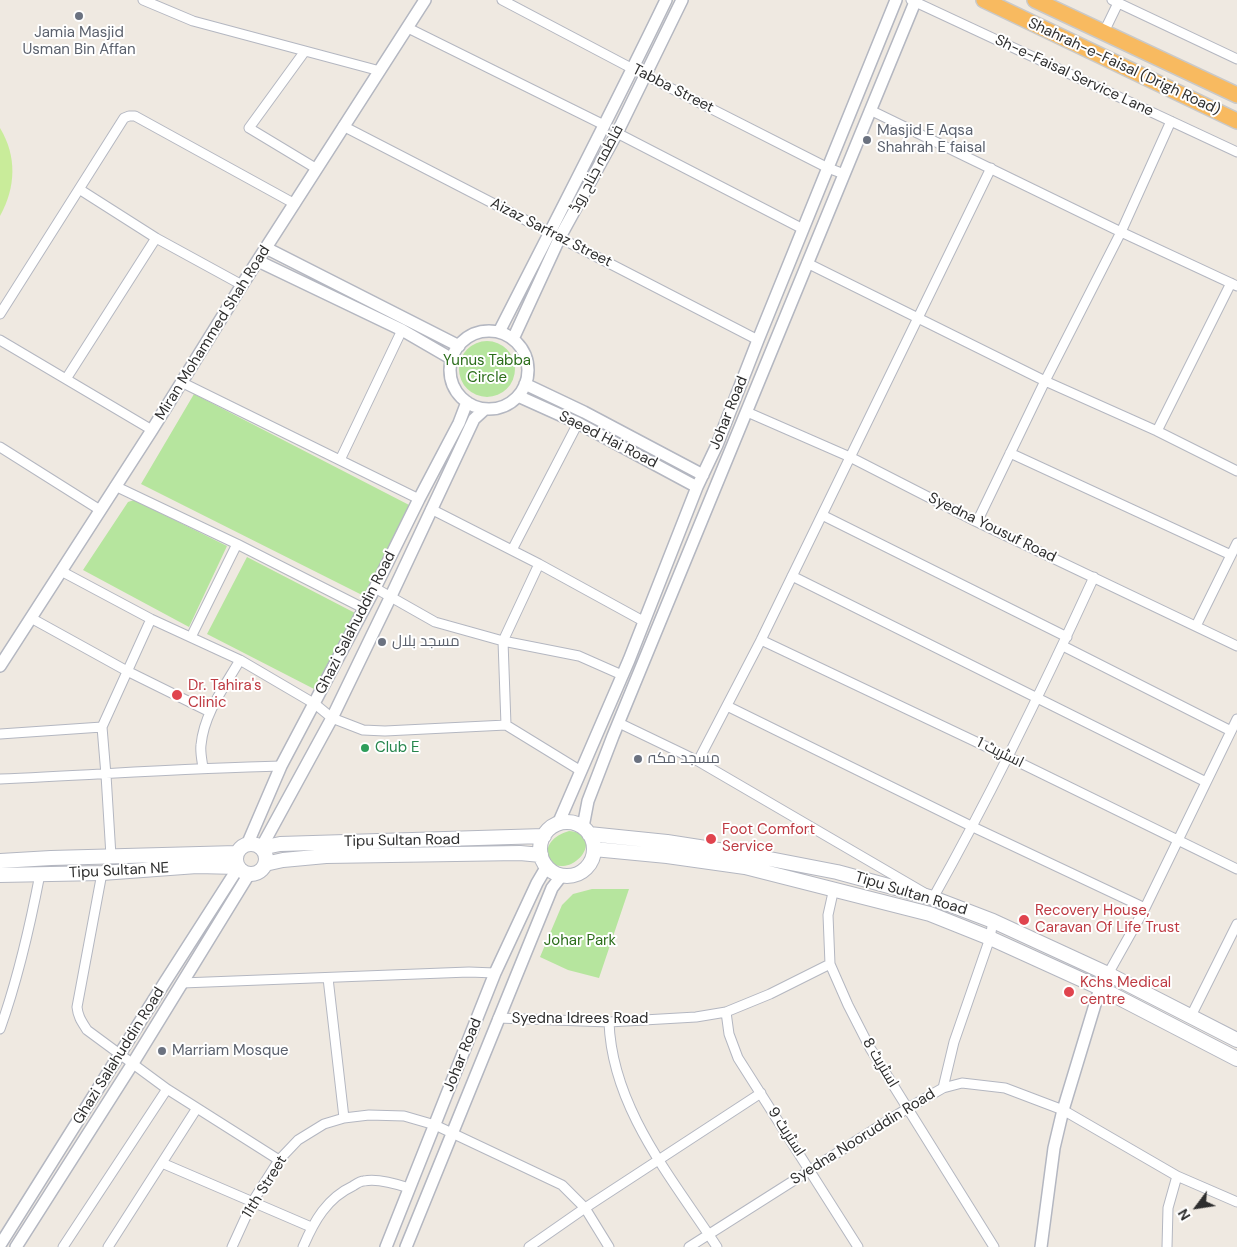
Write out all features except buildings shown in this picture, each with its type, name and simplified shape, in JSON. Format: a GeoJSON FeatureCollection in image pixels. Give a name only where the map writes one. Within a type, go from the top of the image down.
{"type":"FeatureCollection","features":[{"type":"Feature","properties":{"kind":"highway","name":"Shahrah-e-Faisal (Drigh Road)"},"geometry":{"type":"LineString","coordinates":[[984,0],[1237,120]]}},
{"type":"Feature","properties":{"kind":"highway","name":"Shahrah-e-Faisal (Drigh Road)"},"geometry":{"type":"LineString","coordinates":[[1035,0],[1237,94]]}},
{"type":"Feature","properties":{"kind":"main road"},"geometry":{"type":"LineString","coordinates":[[566,822],[575,823],[586,831],[594,849],[590,864],[584,870],[570,876],[553,872],[544,861],[540,849],[547,831],[558,824],[566,822]]}},
{"type":"Feature","properties":{"kind":"main road","name":"Tipu Sultan Road"},"geometry":{"type":"LineString","coordinates":[[586,831],[744,854],[837,872],[933,898],[993,921],[1108,974],[1237,1040]]}},
{"type":"Feature","properties":{"kind":"main road","name":"Tipu Sultan Road"},"geometry":{"type":"LineString","coordinates":[[245,859],[280,844],[544,836]]}},
{"type":"Feature","properties":{"kind":"main road","name":"Tipu Sultan Road"},"geometry":{"type":"LineString","coordinates":[[594,849],[667,856],[745,867],[834,888],[930,914],[990,938],[1100,988],[1237,1059]]}},
{"type":"Feature","properties":{"kind":"main road","name":"Tipu Sultan Road"},"geometry":{"type":"LineString","coordinates":[[265,864],[283,860],[326,856],[520,853],[544,861]]}},
{"type":"Feature","properties":{"kind":"main road"},"geometry":{"type":"LineString","coordinates":[[0,861],[111,856],[245,859],[266,855],[265,864],[257,873],[245,859]]}},
{"type":"Feature","properties":{"kind":"main road","name":"Tipu Sultan NE"},"geometry":{"type":"LineString","coordinates":[[0,875],[102,873],[197,866],[245,859]]}},
{"type":"Feature","properties":{"kind":"main road"},"geometry":{"type":"LineString","coordinates":[[930,914],[933,898]]}},
{"type":"Feature","properties":{"kind":"main road"},"geometry":{"type":"LineString","coordinates":[[1182,1032],[1191,1016]]}},
{"type":"Feature","properties":{"kind":"street"},"geometry":{"type":"LineString","coordinates":[[143,0],[193,22],[306,50],[380,71]]}},
{"type":"Feature","properties":{"kind":"street","name":"Miran Mohammed Shah Road"},"geometry":{"type":"LineString","coordinates":[[0,666],[425,0]]}},
{"type":"Feature","properties":{"kind":"street","name":"Tabba Street"},"geometry":{"type":"LineString","coordinates":[[502,0],[633,69],[828,168],[844,174]]}},
{"type":"Feature","properties":{"kind":"street","name":"فاطمہ جناح روڈ"},"geometry":{"type":"LineString","coordinates":[[499,332],[548,232],[633,69],[666,0]]}},
{"type":"Feature","properties":{"kind":"street","name":"فاطمہ جناح روڈ"},"geometry":{"type":"LineString","coordinates":[[513,339],[560,238],[617,133],[682,0]]}},
{"type":"Feature","properties":{"kind":"street","name":"Johar Road"},"geometry":{"type":"LineString","coordinates":[[558,824],[629,660],[697,487],[718,446],[758,340],[896,0]]}},
{"type":"Feature","properties":{"kind":"street","name":"Johar Road"},"geometry":{"type":"LineString","coordinates":[[586,831],[588,801],[613,736],[729,450],[747,412],[913,1]]}},
{"type":"Feature","properties":{"kind":"street","name":"Sh-e-Faisal Service Lane"},"geometry":{"type":"LineString","coordinates":[[913,1],[1237,152]]}},
{"type":"Feature","properties":{"kind":"street"},"geometry":{"type":"LineString","coordinates":[[1104,32],[1115,1],[1237,59]]}},
{"type":"Feature","properties":{"kind":"street"},"geometry":{"type":"LineString","coordinates":[[408,28],[604,125]]}},
{"type":"Feature","properties":{"kind":"street"},"geometry":{"type":"LineString","coordinates":[[306,50],[249,128],[317,169]]}},
{"type":"Feature","properties":{"kind":"street"},"geometry":{"type":"LineString","coordinates":[[870,110],[1121,232],[1234,284],[1156,431]]}},
{"type":"Feature","properties":{"kind":"street"},"geometry":{"type":"LineString","coordinates":[[0,314],[124,118],[129,116],[135,116],[294,204]]}},
{"type":"Feature","properties":{"kind":"street"},"geometry":{"type":"LineString","coordinates":[[977,522],[1045,381],[1121,232],[1171,121]]}},
{"type":"Feature","properties":{"kind":"street","name":"Aizaz Sarfraz Street"},"geometry":{"type":"LineString","coordinates":[[343,126],[758,340]]}},
{"type":"Feature","properties":{"kind":"street"},"geometry":{"type":"LineString","coordinates":[[617,133],[803,229]]}},
{"type":"Feature","properties":{"kind":"street"},"geometry":{"type":"LineString","coordinates":[[698,761],[761,640],[991,168]]}},
{"type":"Feature","properties":{"kind":"street"},"geometry":{"type":"LineString","coordinates":[[79,189],[156,238],[242,286]]}},
{"type":"Feature","properties":{"kind":"street"},"geometry":{"type":"LineString","coordinates":[[66,379],[156,238]]}},
{"type":"Feature","properties":{"kind":"street"},"geometry":{"type":"LineString","coordinates":[[266,248],[458,346]]}},
{"type":"Feature","properties":{"kind":"street"},"geometry":{"type":"LineString","coordinates":[[258,262],[402,330],[452,359]]}},
{"type":"Feature","properties":{"kind":"street"},"geometry":{"type":"LineString","coordinates":[[807,263],[1045,381],[1156,431],[1237,471]]}},
{"type":"Feature","properties":{"kind":"street"},"geometry":{"type":"LineString","coordinates":[[340,460],[402,330]]}},
{"type":"Feature","properties":{"kind":"street"},"geometry":{"type":"LineString","coordinates":[[481,332],[499,332],[513,339],[521,348],[528,372],[525,384],[518,396],[510,403],[499,408],[485,409],[467,402],[458,393],[452,382],[450,370],[452,359],[458,346],[465,340],[481,332]]}},
{"type":"Feature","properties":{"kind":"street"},"geometry":{"type":"LineString","coordinates":[[0,340],[152,430]]}},
{"type":"Feature","properties":{"kind":"street"},"geometry":{"type":"LineString","coordinates":[[181,382],[418,499]]}},
{"type":"Feature","properties":{"kind":"street","name":"Saeed Hai Road"},"geometry":{"type":"LineString","coordinates":[[525,384],[584,412],[703,475]]}},
{"type":"Feature","properties":{"kind":"street","name":"Saeed Hai Road"},"geometry":{"type":"LineString","coordinates":[[518,396],[578,423],[697,487]]}},
{"type":"Feature","properties":{"kind":"street","name":"Ghazi Salahuddin Road"},"geometry":{"type":"LineString","coordinates":[[16,1247],[182,983],[245,859],[281,766],[365,609],[418,499],[459,423],[467,402]]}},
{"type":"Feature","properties":{"kind":"street","name":"Ghazi Salahuddin Road"},"geometry":{"type":"LineString","coordinates":[[0,1245],[245,859],[332,718],[392,596],[474,419],[485,409]]}},
{"type":"Feature","properties":{"kind":"street","name":"Syedna Yousuf Road"},"geometry":{"type":"LineString","coordinates":[[747,412],[850,457],[977,522],[1237,646]]}},
{"type":"Feature","properties":{"kind":"street"},"geometry":{"type":"LineString","coordinates":[[512,550],[578,423]]}},
{"type":"Feature","properties":{"kind":"street"},"geometry":{"type":"LineString","coordinates":[[718,446],[729,450]]}},
{"type":"Feature","properties":{"kind":"street"},"geometry":{"type":"LineString","coordinates":[[0,447],[100,510]]}},
{"type":"Feature","properties":{"kind":"street"},"geometry":{"type":"LineString","coordinates":[[1010,453],[1231,555]]}},
{"type":"Feature","properties":{"kind":"street"},"geometry":{"type":"LineString","coordinates":[[115,486],[237,544],[365,609]]}},
{"type":"Feature","properties":{"kind":"street"},"geometry":{"type":"LineString","coordinates":[[431,509],[539,564],[643,621]]}},
{"type":"Feature","properties":{"kind":"street"},"geometry":{"type":"LineString","coordinates":[[822,515],[1231,731]]}},
{"type":"Feature","properties":{"kind":"street"},"geometry":{"type":"LineString","coordinates":[[1196,626],[1237,543]]}},
{"type":"Feature","properties":{"kind":"street"},"geometry":{"type":"LineString","coordinates":[[191,637],[237,544]]}},
{"type":"Feature","properties":{"kind":"street"},"geometry":{"type":"LineString","coordinates":[[506,725],[503,641],[539,564]]}},
{"type":"Feature","properties":{"kind":"street"},"geometry":{"type":"LineString","coordinates":[[61,571],[151,619],[240,660],[315,704],[332,718],[363,730],[385,731],[506,725],[581,771]]}},
{"type":"Feature","properties":{"kind":"street"},"geometry":{"type":"LineString","coordinates":[[792,576],[1206,782]]}},
{"type":"Feature","properties":{"kind":"street"},"geometry":{"type":"LineString","coordinates":[[619,723],[698,761],[933,898],[972,827],[1038,698],[1094,577]]}},
{"type":"Feature","properties":{"kind":"street"},"geometry":{"type":"LineString","coordinates":[[375,588],[435,622],[503,641],[579,656],[622,675]]}},
{"type":"Feature","properties":{"kind":"street"},"geometry":{"type":"LineString","coordinates":[[31,618],[126,671],[210,712]]}},
{"type":"Feature","properties":{"kind":"street"},"geometry":{"type":"LineString","coordinates":[[111,856],[102,727],[151,619]]}},
{"type":"Feature","properties":{"kind":"street","name":"اسٹریٹ 1"},"geometry":{"type":"LineString","coordinates":[[761,640],[1237,868]]}},
{"type":"Feature","properties":{"kind":"street"},"geometry":{"type":"LineString","coordinates":[[203,768],[200,747],[204,727],[210,712],[240,660]]}},
{"type":"Feature","properties":{"kind":"street"},"geometry":{"type":"LineString","coordinates":[[629,660],[642,666]]}},
{"type":"Feature","properties":{"kind":"street"},"geometry":{"type":"LineString","coordinates":[[727,706],[972,827],[1144,908]]}},
{"type":"Feature","properties":{"kind":"street"},"geometry":{"type":"LineString","coordinates":[[1108,974],[1179,841],[1237,719]]}},
{"type":"Feature","properties":{"kind":"street"},"geometry":{"type":"LineString","coordinates":[[0,734],[102,727]]}},
{"type":"Feature","properties":{"kind":"street"},"geometry":{"type":"LineString","coordinates":[[598,732],[613,736]]}},
{"type":"Feature","properties":{"kind":"street"},"geometry":{"type":"LineString","coordinates":[[0,779],[106,775],[203,768],[281,766]]}},
{"type":"Feature","properties":{"kind":"street","name":"Johar Road"},"geometry":{"type":"LineString","coordinates":[[386,1247],[496,974],[537,883],[544,861]]}},
{"type":"Feature","properties":{"kind":"street"},"geometry":{"type":"LineString","coordinates":[[102,873],[77,1008],[78,1015],[87,1030],[167,1089],[279,1160]]}},
{"type":"Feature","properties":{"kind":"street"},"geometry":{"type":"LineString","coordinates":[[0,1029],[12,992],[33,910],[40,874]]}},
{"type":"Feature","properties":{"kind":"street","name":"Johar Road"},"geometry":{"type":"LineString","coordinates":[[406,1247],[552,888],[562,875]]}},
{"type":"Feature","properties":{"kind":"street","name":"اسٹریٹ 8"},"geometry":{"type":"LineString","coordinates":[[834,888],[828,915],[830,964],[848,1006],[870,1048],[994,1247]]}},
{"type":"Feature","properties":{"kind":"street"},"geometry":{"type":"LineString","coordinates":[[944,1088],[954,1042],[990,938],[993,921]]}},
{"type":"Feature","properties":{"kind":"street"},"geometry":{"type":"LineString","coordinates":[[1191,1016],[1237,924]]}},
{"type":"Feature","properties":{"kind":"street","name":"Syedna Idrees Road"},"geometry":{"type":"LineString","coordinates":[[498,1018],[609,1022],[696,1017],[726,1012],[770,994],[830,964]]}},
{"type":"Feature","properties":{"kind":"street"},"geometry":{"type":"LineString","coordinates":[[182,983],[469,972],[496,974]]}},
{"type":"Feature","properties":{"kind":"street"},"geometry":{"type":"LineString","coordinates":[[328,978],[344,1118]]}},
{"type":"Feature","properties":{"kind":"street"},"geometry":{"type":"LineString","coordinates":[[1040,1247],[1054,1148],[1063,1110],[1100,988]]}},
{"type":"Feature","properties":{"kind":"street","name":"اسٹریٹ 9"},"geometry":{"type":"LineString","coordinates":[[726,1012],[729,1034],[738,1058],[858,1247]]}},
{"type":"Feature","properties":{"kind":"street"},"geometry":{"type":"LineString","coordinates":[[609,1022],[614,1065],[628,1102],[658,1160],[716,1247]]}},
{"type":"Feature","properties":{"kind":"street","name":"Syedna Nooruddin Road"},"geometry":{"type":"LineString","coordinates":[[689,1247],[908,1108],[944,1088],[962,1083],[1005,1088],[1063,1110],[1177,1176],[1237,1202]]}},
{"type":"Feature","properties":{"kind":"street"},"geometry":{"type":"LineString","coordinates":[[64,1247],[167,1089]]}},
{"type":"Feature","properties":{"kind":"street"},"geometry":{"type":"LineString","coordinates":[[528,1247],[584,1208],[760,1093]]}},
{"type":"Feature","properties":{"kind":"street"},"geometry":{"type":"LineString","coordinates":[[108,1247],[197,1108]]}},
{"type":"Feature","properties":{"kind":"street","name":"11th Street"},"geometry":{"type":"LineString","coordinates":[[232,1247],[253,1202],[279,1160],[298,1140],[324,1124],[344,1118],[369,1115],[404,1116],[435,1125],[562,1185],[584,1208],[609,1247]]}},
{"type":"Feature","properties":{"kind":"street"},"geometry":{"type":"LineString","coordinates":[[162,1163],[311,1228]]}},
{"type":"Feature","properties":{"kind":"street"},"geometry":{"type":"LineString","coordinates":[[1167,1247],[1168,1208],[1177,1176]]}},
{"type":"Feature","properties":{"kind":"street"},"geometry":{"type":"LineString","coordinates":[[303,1247],[311,1228],[325,1207],[340,1192],[364,1180],[389,1182],[409,1188]]}},
{"type":"Feature","properties":{"kind":"green space"},"geometry":{"type":"Polygon","coordinates":[[[0,128],[6,139],[12,161],[12,183],[0,216],[0,128]]]}},
{"type":"Feature","properties":{"kind":"green space","name":"Yunus Tabba Circle"},"geometry":{"type":"Polygon","coordinates":[[[487,341],[498,343],[507,349],[513,358],[515,369],[513,380],[507,389],[498,395],[487,397],[476,395],[467,389],[461,380],[459,369],[461,358],[467,349],[476,343],[487,341]]]}},
{"type":"Feature","properties":{"kind":"green space"},"geometry":{"type":"Polygon","coordinates":[[[194,394],[413,507],[366,597],[141,484],[194,394]]]}},
{"type":"Feature","properties":{"kind":"green space"},"geometry":{"type":"Polygon","coordinates":[[[134,500],[227,546],[189,627],[83,570],[128,502],[134,500]]]}},
{"type":"Feature","properties":{"kind":"green space"},"geometry":{"type":"Polygon","coordinates":[[[247,557],[355,613],[316,690],[207,634],[247,557]]]}},
{"type":"Feature","properties":{"kind":"green space"},"geometry":{"type":"Polygon","coordinates":[[[569,831],[580,834],[585,839],[586,846],[583,854],[577,861],[568,865],[558,866],[548,862],[547,851],[551,842],[569,831]]]}},
{"type":"Feature","properties":{"kind":"green space","name":"Johar Park"},"geometry":{"type":"Polygon","coordinates":[[[592,889],[629,889],[599,978],[568,970],[540,957],[562,905],[573,894],[592,889]]]}},
{"type":"Feature","properties":{"kind":"place","name":"Jamia Masjid Usman Bin Affan"},"geometry":{"type":"Point","coordinates":[79,16]}},
{"type":"Feature","properties":{"kind":"place","name":"Masjid E Aqsa Shahrah E faisal"},"geometry":{"type":"Point","coordinates":[867,140]}},
{"type":"Feature","properties":{"kind":"place","name":"مسجد بلال"},"geometry":{"type":"Point","coordinates":[382,642]}},
{"type":"Feature","properties":{"kind":"place","name":"Dr. Tahira's Clinic"},"geometry":{"type":"Point","coordinates":[177,695]}},
{"type":"Feature","properties":{"kind":"place","name":"Club E"},"geometry":{"type":"Point","coordinates":[365,748]}},
{"type":"Feature","properties":{"kind":"place","name":"مسجد مکہ"},"geometry":{"type":"Point","coordinates":[638,759]}},
{"type":"Feature","properties":{"kind":"place","name":"Foot Comfort Service"},"geometry":{"type":"Point","coordinates":[711,839]}},
{"type":"Feature","properties":{"kind":"place","name":"Recovery House, Caravan Of Life Trust"},"geometry":{"type":"Point","coordinates":[1024,920]}},
{"type":"Feature","properties":{"kind":"place","name":"Kchs Medical centre"},"geometry":{"type":"Point","coordinates":[1069,992]}},
{"type":"Feature","properties":{"kind":"place","name":"Marriam Mosque"},"geometry":{"type":"Point","coordinates":[162,1051]}}]}
